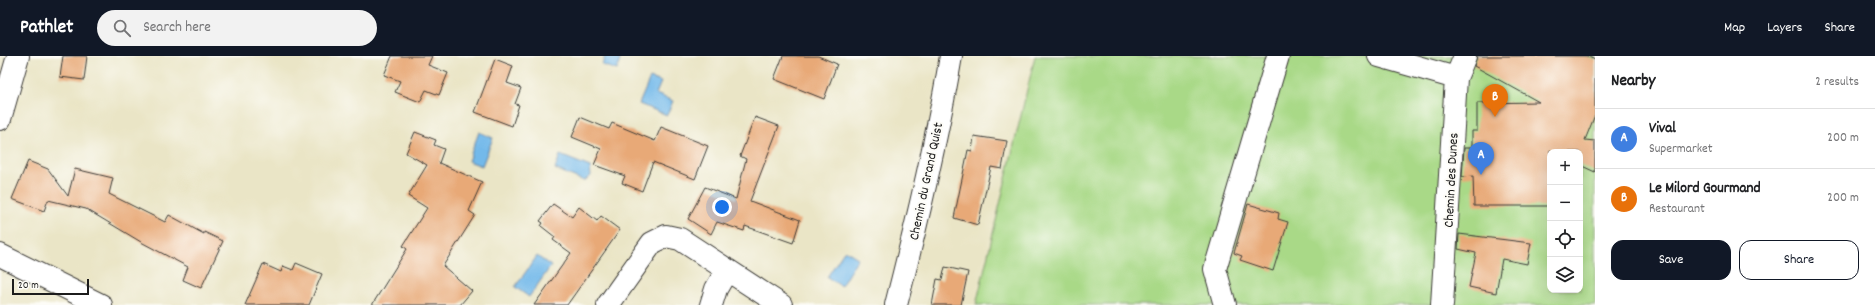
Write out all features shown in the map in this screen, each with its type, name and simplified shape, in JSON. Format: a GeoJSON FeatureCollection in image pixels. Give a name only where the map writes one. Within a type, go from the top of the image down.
{"type":"FeatureCollection","features":[{"type":"Feature","properties":{"kind":"street"},"geometry":{"type":"LineString","coordinates":[[0,119],[18,56]]}},
{"type":"Feature","properties":{"kind":"street","name":"Chemin du Grand Quist"},"geometry":{"type":"LineString","coordinates":[[896,305],[916,227],[951,56]]}},
{"type":"Feature","properties":{"kind":"street"},"geometry":{"type":"LineString","coordinates":[[1225,305],[1215,269],[1278,56]]}},
{"type":"Feature","properties":{"kind":"street"},"geometry":{"type":"LineString","coordinates":[[1380,56],[1456,78]]}},
{"type":"Feature","properties":{"kind":"street","name":"Chemin des Dunes"},"geometry":{"type":"LineString","coordinates":[[1442,305],[1456,78],[1465,56]]}},
{"type":"Feature","properties":{"kind":"street"},"geometry":{"type":"LineString","coordinates":[[608,305],[652,243],[666,236],[680,239],[781,305]]}},
{"type":"Feature","properties":{"kind":"street"},"geometry":{"type":"LineString","coordinates":[[0,255],[101,305]]}},
{"type":"Feature","properties":{"kind":"street"},"geometry":{"type":"LineString","coordinates":[[711,305],[716,289],[727,270]]}},
{"type":"Feature","properties":{"kind":"green space"},"geometry":{"type":"Polygon","coordinates":[[[1035,56],[1595,56],[1595,305],[976,305],[1035,56]]]}},
{"type":"Feature","properties":{"kind":"water"},"geometry":{"type":"Polygon","coordinates":[[[605,56],[621,56],[617,70],[602,65],[605,56]]]}},
{"type":"Feature","properties":{"kind":"water"},"geometry":{"type":"Polygon","coordinates":[[[650,78],[661,82],[656,94],[673,101],[667,115],[639,104],[650,78]]]}},
{"type":"Feature","properties":{"kind":"water"},"geometry":{"type":"Polygon","coordinates":[[[479,132],[493,138],[482,166],[468,161],[479,132]]]}},
{"type":"Feature","properties":{"kind":"water"},"geometry":{"type":"Polygon","coordinates":[[[560,155],[590,167],[591,176],[584,181],[555,169],[560,155]]]}},
{"type":"Feature","properties":{"kind":"water"},"geometry":{"type":"Polygon","coordinates":[[[845,250],[858,258],[841,286],[827,277],[845,250]]]}},
{"type":"Feature","properties":{"kind":"water"},"geometry":{"type":"Polygon","coordinates":[[[537,256],[551,266],[529,297],[515,287],[537,256]]]}},
{"type":"Feature","properties":{"kind":"building"},"geometry":{"type":"Polygon","coordinates":[[[63,56],[87,56],[84,80],[60,77],[63,56]]]}},
{"type":"Feature","properties":{"kind":"building"},"geometry":{"type":"Polygon","coordinates":[[[392,56],[432,56],[428,65],[448,73],[439,95],[426,90],[420,102],[395,92],[400,81],[384,75],[392,56]]]}},
{"type":"Feature","properties":{"kind":"building"},"geometry":{"type":"Polygon","coordinates":[[[783,56],[818,56],[837,64],[824,99],[774,79],[783,56]]]}},
{"type":"Feature","properties":{"kind":"building"},"geometry":{"type":"Polygon","coordinates":[[[1477,56],[1587,56],[1595,60],[1595,115],[1585,140],[1595,141],[1595,172],[1583,166],[1583,149],[1547,149],[1547,206],[1474,206],[1473,176],[1462,177],[1464,148],[1472,148],[1472,131],[1477,131],[1477,103],[1539,102],[1474,66],[1477,56]]]}},
{"type":"Feature","properties":{"kind":"building"},"geometry":{"type":"Polygon","coordinates":[[[495,59],[513,66],[507,83],[521,88],[515,104],[519,105],[512,126],[475,112],[495,59]]]}},
{"type":"Feature","properties":{"kind":"building"},"geometry":{"type":"Polygon","coordinates":[[[580,117],[609,129],[612,123],[655,141],[661,127],[708,146],[695,179],[653,162],[642,191],[622,183],[625,176],[594,165],[601,149],[572,137],[580,117]]]}},
{"type":"Feature","properties":{"kind":"building"},"geometry":{"type":"Polygon","coordinates":[[[755,117],[779,126],[750,201],[800,220],[793,243],[745,226],[744,231],[717,222],[711,234],[688,219],[705,187],[736,199],[746,159],[740,156],[755,117]]]}},
{"type":"Feature","properties":{"kind":"building"},"geometry":{"type":"Polygon","coordinates":[[[415,132],[436,140],[434,145],[444,149],[439,163],[482,182],[469,211],[475,215],[443,266],[472,291],[460,305],[372,305],[407,249],[403,246],[427,208],[408,196],[427,165],[406,153],[415,132]]]}},
{"type":"Feature","properties":{"kind":"building"},"geometry":{"type":"Polygon","coordinates":[[[974,136],[1007,141],[1002,169],[991,167],[978,225],[954,218],[968,150],[972,151],[974,136]]]}},
{"type":"Feature","properties":{"kind":"building"},"geometry":{"type":"Polygon","coordinates":[[[28,161],[48,169],[68,196],[75,169],[113,178],[109,194],[165,222],[169,215],[204,234],[204,232],[223,241],[201,288],[183,280],[188,267],[141,242],[86,209],[48,200],[44,211],[12,199],[28,161]]]}},
{"type":"Feature","properties":{"kind":"building"},"geometry":{"type":"Polygon","coordinates":[[[553,204],[572,217],[579,207],[597,221],[601,216],[620,230],[567,305],[534,305],[571,253],[553,240],[555,237],[541,226],[543,223],[540,221],[553,204]]]}},
{"type":"Feature","properties":{"kind":"building"},"geometry":{"type":"Polygon","coordinates":[[[1248,204],[1279,213],[1278,219],[1288,222],[1273,271],[1240,260],[1242,256],[1234,253],[1248,204]]]}},
{"type":"Feature","properties":{"kind":"building"},"geometry":{"type":"Polygon","coordinates":[[[1459,234],[1531,243],[1527,264],[1502,259],[1496,293],[1469,287],[1476,253],[1458,249],[1459,234]]]}},
{"type":"Feature","properties":{"kind":"building"},"geometry":{"type":"Polygon","coordinates":[[[296,263],[322,274],[309,305],[245,305],[263,264],[281,272],[283,266],[293,270],[296,263]]]}},
{"type":"Feature","properties":{"kind":"building"},"geometry":{"type":"Polygon","coordinates":[[[945,267],[968,272],[961,305],[932,305],[937,279],[942,280],[945,267]]]}},
{"type":"Feature","properties":{"kind":"place","name":"Le Milord Gourmand"},"geometry":{"type":"Point","coordinates":[1495,117]}},
{"type":"Feature","properties":{"kind":"place","name":"Vival"},"geometry":{"type":"Point","coordinates":[1481,175]}}]}
